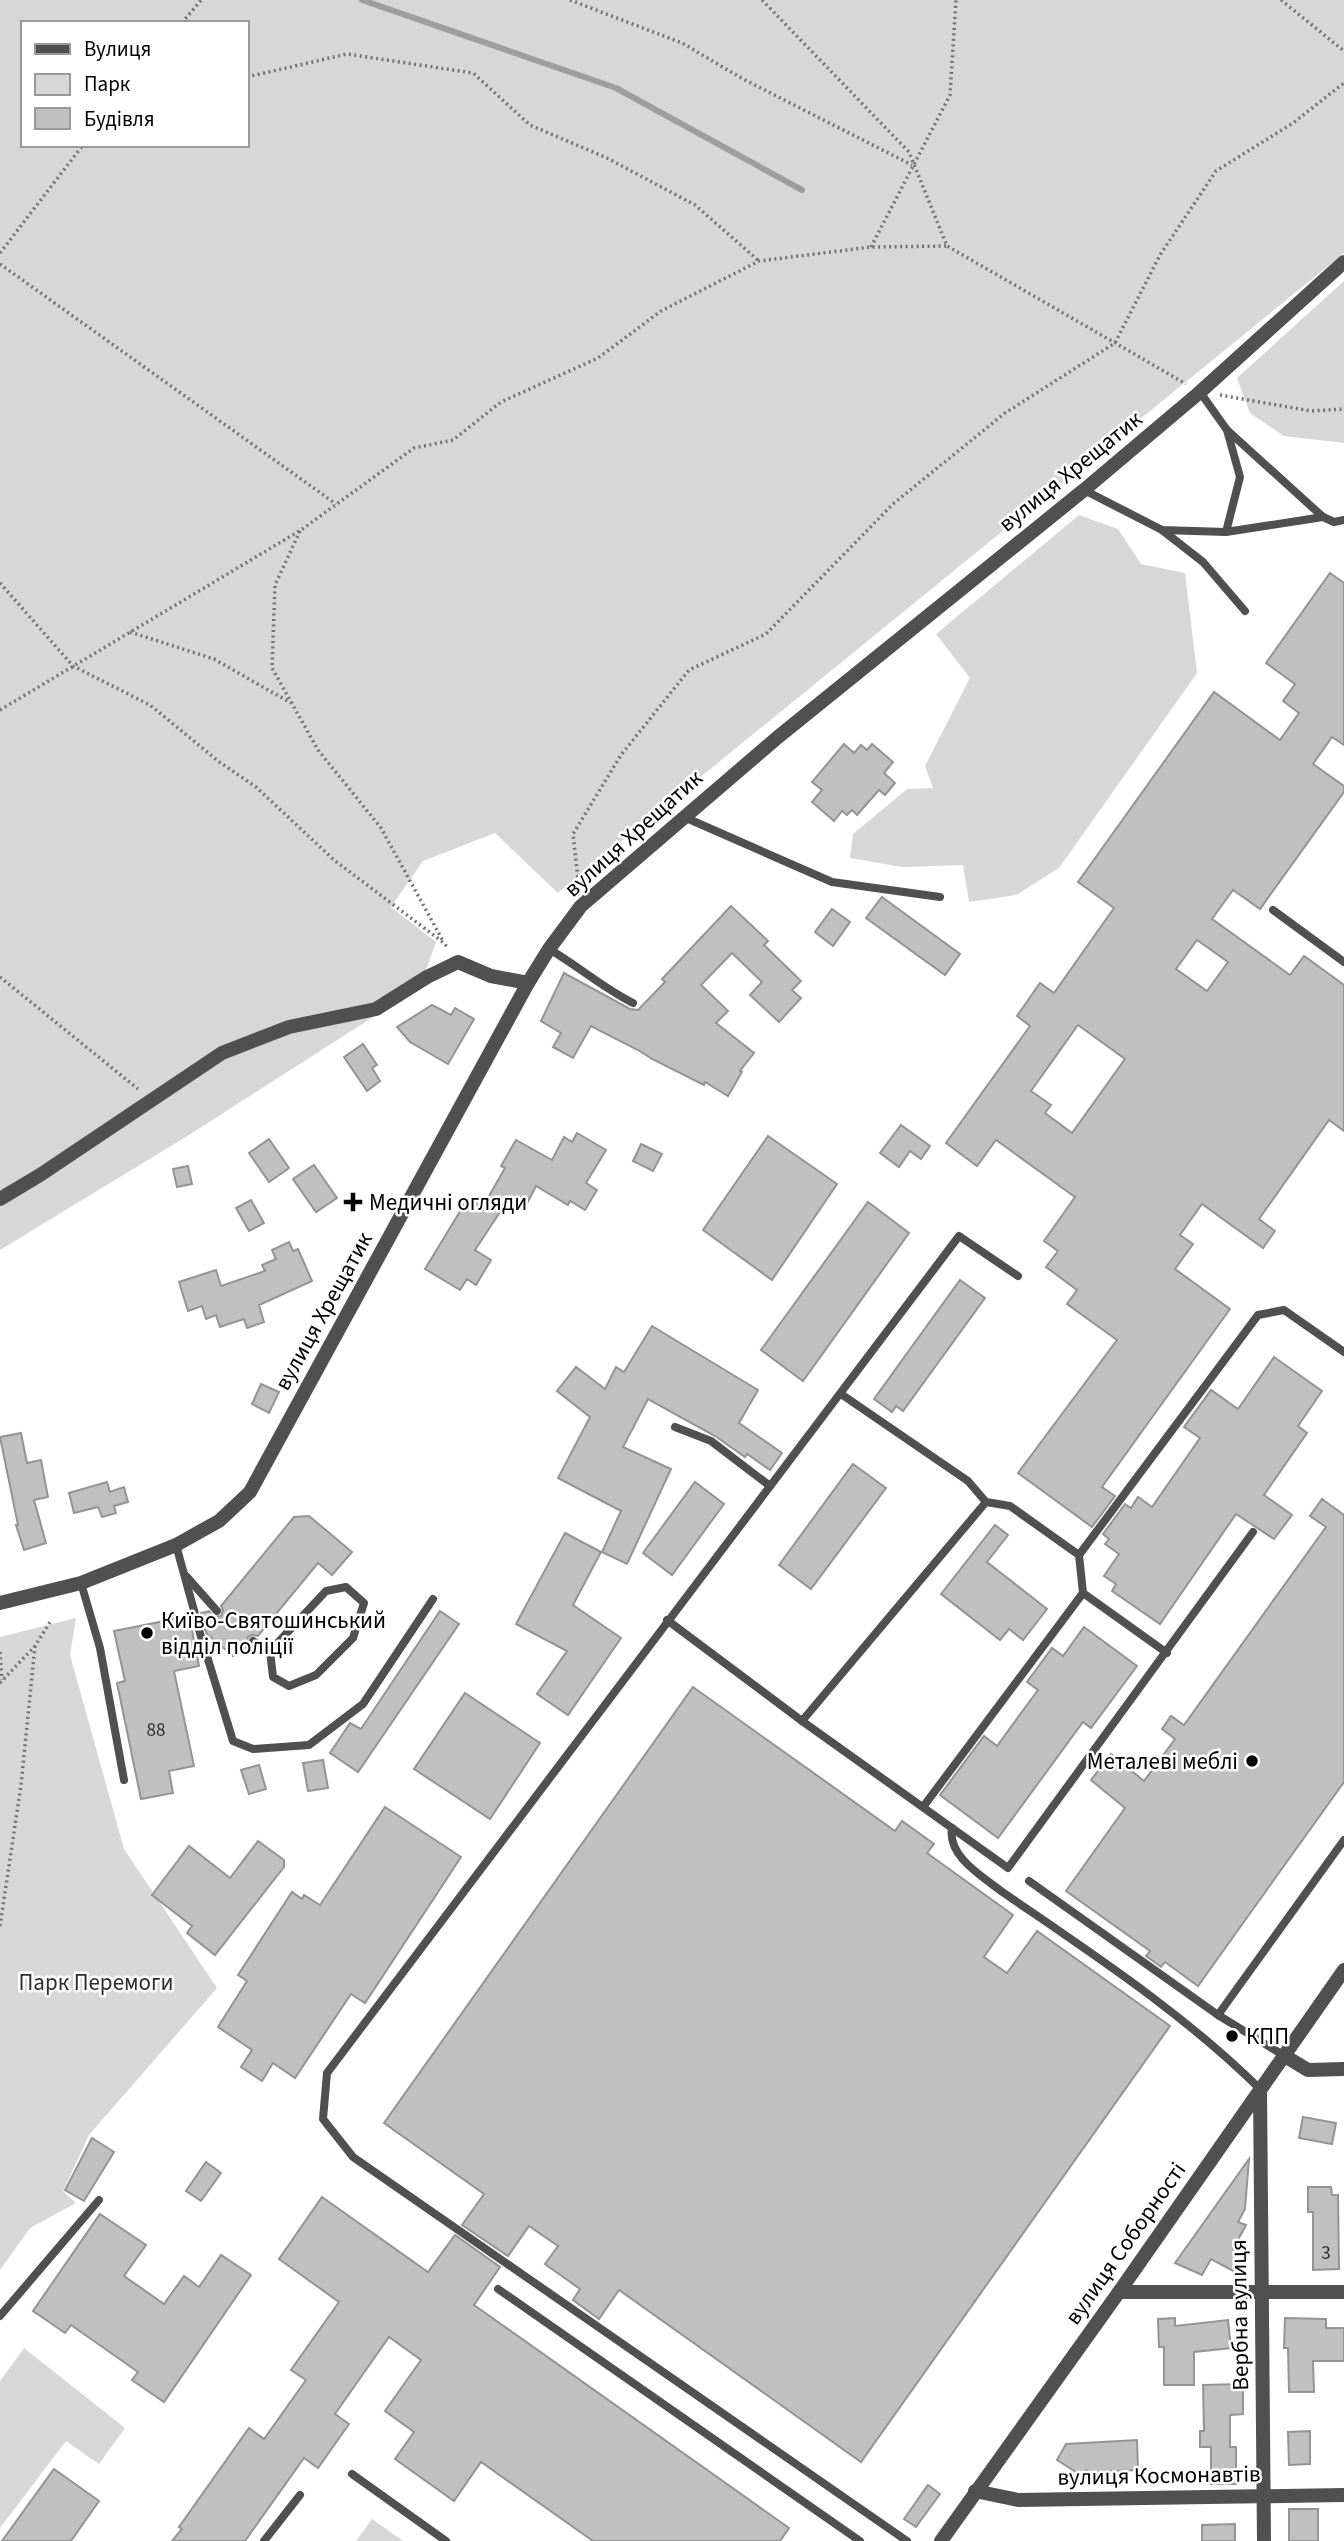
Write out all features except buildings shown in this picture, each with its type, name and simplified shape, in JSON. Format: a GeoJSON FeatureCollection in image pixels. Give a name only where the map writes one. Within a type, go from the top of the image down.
{"type":"FeatureCollection","features":[{"type":"Feature","properties":{"kind":"street","name":"вулиця Хрещатик"},"geometry":{"type":"LineString","coordinates":[[0,1604],[81,1583],[176,1545],[219,1521],[250,1492],[528,983],[581,906],[778,737],[1084,490],[1200,392],[1344,261]]}},
{"type":"Feature","properties":{"kind":"street"},"geometry":{"type":"LineString","coordinates":[[0,1199],[153,1101],[222,1052],[289,1027],[376,1009],[427,977],[458,962],[491,976],[528,983]]}},
{"type":"Feature","properties":{"kind":"street","name":"вулиця Соборності"},"geometry":{"type":"LineString","coordinates":[[941,2541],[1344,1970]]}},
{"type":"Feature","properties":{"kind":"street"},"geometry":{"type":"LineString","coordinates":[[1283,2055],[1308,2070],[1344,2069]]}},
{"type":"Feature","properties":{"kind":"street","name":"Вербна вулиця"},"geometry":{"type":"LineString","coordinates":[[1260,2089],[1264,2541]]}},
{"type":"Feature","properties":{"kind":"street"},"geometry":{"type":"LineString","coordinates":[[1119,2292],[1344,2292]]}},
{"type":"Feature","properties":{"kind":"street","name":"вулиця Космонавтів"},"geometry":{"type":"LineString","coordinates":[[975,2491],[1018,2500],[1344,2495]]}},
{"type":"Feature","properties":{"kind":"lane"},"geometry":{"type":"LineString","coordinates":[[1200,392],[1227,430],[1323,517],[1334,522],[1344,520]]}},
{"type":"Feature","properties":{"kind":"lane"},"geometry":{"type":"LineString","coordinates":[[1226,532],[1240,477],[1227,430]]}},
{"type":"Feature","properties":{"kind":"lane"},"geometry":{"type":"LineString","coordinates":[[1084,490],[1162,530],[1203,562],[1245,611]]}},
{"type":"Feature","properties":{"kind":"lane"},"geometry":{"type":"LineString","coordinates":[[1162,530],[1226,532],[1323,517]]}},
{"type":"Feature","properties":{"kind":"lane"},"geometry":{"type":"LineString","coordinates":[[684,817],[832,882],[940,897]]}},
{"type":"Feature","properties":{"kind":"lane"},"geometry":{"type":"LineString","coordinates":[[1273,910],[1344,962]]}},
{"type":"Feature","properties":{"kind":"lane"},"geometry":{"type":"LineString","coordinates":[[549,950],[609,991],[633,1003]]}},
{"type":"Feature","properties":{"kind":"lane"},"geometry":{"type":"LineString","coordinates":[[907,2541],[353,2157],[323,2119],[327,2073],[959,1236],[1018,1276]]}},
{"type":"Feature","properties":{"kind":"lane"},"geometry":{"type":"LineString","coordinates":[[923,1807],[1083,1593],[1079,1555],[1258,1315],[1283,1310],[1344,1352]]}},
{"type":"Feature","properties":{"kind":"lane"},"geometry":{"type":"LineString","coordinates":[[841,1394],[968,1482],[986,1502],[1010,1506],[1079,1555]]}},
{"type":"Feature","properties":{"kind":"lane"},"geometry":{"type":"LineString","coordinates":[[675,1427],[711,1441],[770,1486]]}},
{"type":"Feature","properties":{"kind":"lane"},"geometry":{"type":"LineString","coordinates":[[802,1721],[986,1502]]}},
{"type":"Feature","properties":{"kind":"lane"},"geometry":{"type":"LineString","coordinates":[[667,1620],[802,1721],[1008,1868],[1253,1532]]}},
{"type":"Feature","properties":{"kind":"lane"},"geometry":{"type":"LineString","coordinates":[[176,1545],[195,1614]]}},
{"type":"Feature","properties":{"kind":"lane"},"geometry":{"type":"LineString","coordinates":[[184,1573],[217,1611]]}},
{"type":"Feature","properties":{"kind":"lane"},"geometry":{"type":"LineString","coordinates":[[81,1583],[100,1648],[124,1780]]}},
{"type":"Feature","properties":{"kind":"lane"},"geometry":{"type":"LineString","coordinates":[[346,1587],[364,1603],[353,1638],[316,1675],[289,1686],[274,1677],[270,1651],[326,1591],[346,1587]]}},
{"type":"Feature","properties":{"kind":"lane"},"geometry":{"type":"LineString","coordinates":[[1083,1593],[1167,1653]]}},
{"type":"Feature","properties":{"kind":"lane"},"geometry":{"type":"LineString","coordinates":[[199,1630],[233,1741],[253,1749],[309,1745],[363,1704],[432,1599]]}},
{"type":"Feature","properties":{"kind":"lane"},"geometry":{"type":"LineString","coordinates":[[253,1641],[270,1651]]}},
{"type":"Feature","properties":{"kind":"lane"},"geometry":{"type":"LineString","coordinates":[[952,1828],[950,1836],[953,1847],[979,1874],[1150,1994],[1238,2067],[1260,2089]]}},
{"type":"Feature","properties":{"kind":"lane"},"geometry":{"type":"LineString","coordinates":[[1218,2015],[1344,1840]]}},
{"type":"Feature","properties":{"kind":"lane"},"geometry":{"type":"LineString","coordinates":[[1028,1881],[1218,2015],[1283,2055]]}},
{"type":"Feature","properties":{"kind":"lane"},"geometry":{"type":"LineString","coordinates":[[0,2316],[99,2200]]}},
{"type":"Feature","properties":{"kind":"lane"},"geometry":{"type":"LineString","coordinates":[[498,2289],[860,2541]]}},
{"type":"Feature","properties":{"kind":"lane"},"geometry":{"type":"LineString","coordinates":[[352,2474],[446,2541]]}},
{"type":"Feature","properties":{"kind":"lane"},"geometry":{"type":"LineString","coordinates":[[264,2541],[300,2495]]}},
{"type":"Feature","properties":{"kind":"path"},"geometry":{"type":"LineString","coordinates":[[184,21],[201,0]]}},
{"type":"Feature","properties":{"kind":"path"},"geometry":{"type":"LineString","coordinates":[[569,0],[682,43],[743,79],[914,166]]}},
{"type":"Feature","properties":{"kind":"path"},"geometry":{"type":"LineString","coordinates":[[762,0],[909,152],[947,246]]}},
{"type":"Feature","properties":{"kind":"path"},"geometry":{"type":"LineString","coordinates":[[871,247],[950,95],[956,0]]}},
{"type":"Feature","properties":{"kind":"path"},"geometry":{"type":"LineString","coordinates":[[1281,0],[1344,51]]}},
{"type":"Feature","properties":{"kind":"path"},"geometry":{"type":"LineString","coordinates":[[248,78],[347,54],[473,73],[530,125],[607,158],[695,205],[759,261]]}},
{"type":"Feature","properties":{"kind":"path"},"geometry":{"type":"LineString","coordinates":[[581,906],[573,834],[621,755],[689,670],[766,634],[893,504],[1005,413],[1115,343],[1160,255],[1216,171],[1293,123],[1344,83]]}},
{"type":"Feature","properties":{"kind":"path"},"geometry":{"type":"LineString","coordinates":[[0,253],[81,147]]}},
{"type":"Feature","properties":{"kind":"path"},"geometry":{"type":"LineString","coordinates":[[0,710],[301,530],[414,448],[453,440],[501,402],[598,358],[661,311],[759,261],[871,247],[947,246],[1200,392],[1311,411],[1344,409]]}},
{"type":"Feature","properties":{"kind":"path"},"geometry":{"type":"LineString","coordinates":[[0,264],[336,504]]}},
{"type":"Feature","properties":{"kind":"path"},"geometry":{"type":"LineString","coordinates":[[301,530],[275,585],[272,668],[318,750],[381,828],[444,943],[458,962]]}},
{"type":"Feature","properties":{"kind":"path"},"geometry":{"type":"LineString","coordinates":[[0,583],[74,666],[150,705],[218,761],[256,787],[356,877],[444,943]]}},
{"type":"Feature","properties":{"kind":"path"},"geometry":{"type":"LineString","coordinates":[[130,632],[214,659],[293,704]]}},
{"type":"Feature","properties":{"kind":"path"},"geometry":{"type":"LineString","coordinates":[[0,977],[153,1101]]}},
{"type":"Feature","properties":{"kind":"path"},"geometry":{"type":"LineString","coordinates":[[1,1681],[35,1646],[50,1622]]}},
{"type":"Feature","properties":{"kind":"path"},"geometry":{"type":"LineString","coordinates":[[0,1926],[21,1785],[35,1646]]}},
{"type":"Feature","properties":{"kind":"path"},"geometry":{"type":"LineString","coordinates":[[0,1652],[1,1681]]}},
{"type":"Feature","properties":{"kind":"green space"},"geometry":{"type":"Polygon","coordinates":[[[0,0],[1344,0],[1344,253],[558,893],[495,833],[423,861],[391,907],[436,942],[420,987],[189,1135],[0,1250],[0,0]]]}},
{"type":"Feature","properties":{"kind":"green space"},"geometry":{"type":"Polygon","coordinates":[[[1344,281],[1344,443],[1284,436],[1250,413],[1237,378],[1344,281]]]}},
{"type":"Feature","properties":{"kind":"green space"},"geometry":{"type":"Polygon","coordinates":[[[1079,515],[1118,529],[1141,564],[1185,573],[1197,673],[1059,868],[1016,895],[969,902],[963,865],[902,867],[850,858],[853,834],[907,789],[933,788],[925,766],[970,678],[936,634],[1079,515]]]}},
{"type":"Feature","properties":{"kind":"green space","name":"Парк Перемоги"},"geometry":{"type":"Polygon","coordinates":[[[76,1618],[70,1655],[124,1849],[217,1988],[89,2135],[63,2191],[76,2203],[30,2228],[0,2270],[0,1637],[76,1618]]]}},
{"type":"Feature","properties":{"kind":"green space"},"geometry":{"type":"Polygon","coordinates":[[[24,2348],[125,2428],[99,2464],[66,2441],[0,2528],[0,2381],[24,2348]]]}},
{"type":"Feature","properties":{"kind":"green space"},"geometry":{"type":"Polygon","coordinates":[[[372,2519],[403,2541],[356,2541],[372,2519]]]}},
{"type":"Feature","properties":{"kind":"waterway"},"geometry":{"type":"LineString","coordinates":[[362,0],[616,88],[802,190]]}},
{"type":"Feature","properties":{"kind":"place","name":"Медичні огляди"},"geometry":{"type":"Point","coordinates":[353,1202]}},
{"type":"Feature","properties":{"kind":"place","name":"Київо-Святошинський відділ поліції"},"geometry":{"type":"Point","coordinates":[147,1633]}},
{"type":"Feature","properties":{"kind":"place","name":"Металеві меблі"},"geometry":{"type":"Point","coordinates":[1252,1761]}},
{"type":"Feature","properties":{"kind":"place","name":"КПП"},"geometry":{"type":"Point","coordinates":[1232,2036]}}]}
